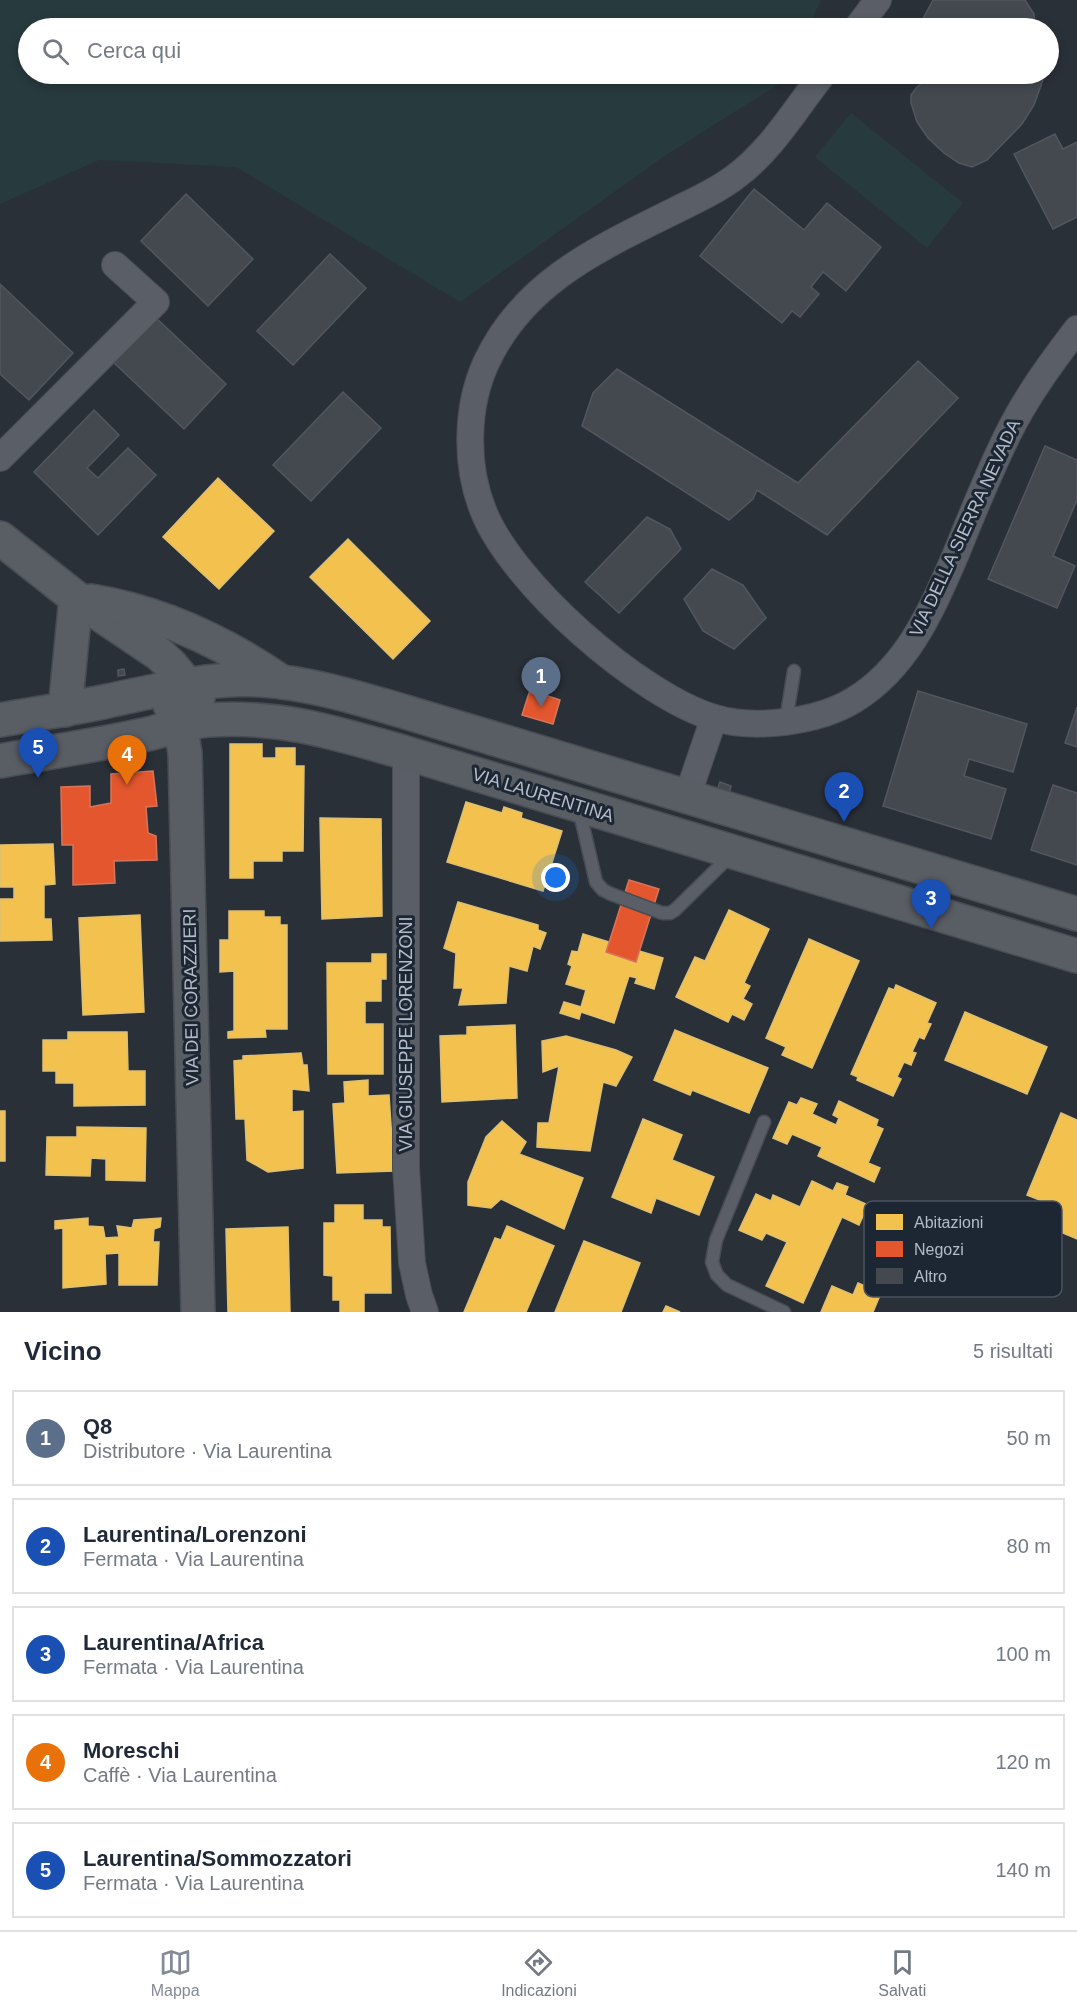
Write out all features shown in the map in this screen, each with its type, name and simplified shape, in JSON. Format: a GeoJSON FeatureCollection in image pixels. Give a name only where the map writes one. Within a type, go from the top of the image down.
{"type":"FeatureCollection","features":[{"type":"Feature","properties":{"kind":"main road"},"geometry":{"type":"LineString","coordinates":[[0,538],[76,598],[159,654],[218,720]]}},
{"type":"Feature","properties":{"kind":"main road"},"geometry":{"type":"LineString","coordinates":[[76,598],[128,608],[181,628],[239,654],[284,683]]}},
{"type":"Feature","properties":{"kind":"main road"},"geometry":{"type":"LineString","coordinates":[[66,710],[76,598]]}},
{"type":"Feature","properties":{"kind":"main road"},"geometry":{"type":"LineString","coordinates":[[0,720],[66,710],[188,685],[248,680],[325,690],[389,707],[1077,914]]}},
{"type":"Feature","properties":{"kind":"main road","name":"VIA DEI CORAZZIERI"},"geometry":{"type":"LineString","coordinates":[[156,690],[169,703],[180,724],[185,753],[198,1312]]}},
{"type":"Feature","properties":{"kind":"main road","name":"VIA LAURENTINA"},"geometry":{"type":"LineString","coordinates":[[0,761],[148,734],[180,724],[218,720],[262,720],[311,726],[734,852],[1069,956]]}},
{"type":"Feature","properties":{"kind":"street"},"geometry":{"type":"LineString","coordinates":[[864,18],[878,0]]}},
{"type":"Feature","properties":{"kind":"street","name":"VIA DELLA SIERRA NEVADA"},"geometry":{"type":"LineString","coordinates":[[815,84],[766,147],[738,176],[580,260],[534,294],[507,326],[482,372],[474,403],[471,436],[477,491],[489,523],[513,562],[556,608],[601,650],[655,688],[714,718],[756,722],[786,721],[830,712],[854,700],[882,678],[909,647],[937,596],[1014,422],[1033,388],[1077,329]]}},
{"type":"Feature","properties":{"kind":"street"},"geometry":{"type":"LineString","coordinates":[[0,458],[156,303],[115,266]]}},
{"type":"Feature","properties":{"kind":"street"},"geometry":{"type":"LineString","coordinates":[[687,797],[714,718]]}},
{"type":"Feature","properties":{"kind":"street","name":"VIA GIUSEPPE LORENZONI"},"geometry":{"type":"LineString","coordinates":[[406,753],[406,1168],[412,1263],[425,1312]]}},
{"type":"Feature","properties":{"kind":"lane"},"geometry":{"type":"LineString","coordinates":[[786,721],[794,671]]}},
{"type":"Feature","properties":{"kind":"lane"},"geometry":{"type":"LineString","coordinates":[[579,805],[596,882],[603,891],[662,913],[675,910],[734,852]]}},
{"type":"Feature","properties":{"kind":"lane"},"geometry":{"type":"LineString","coordinates":[[764,1122],[717,1240],[712,1262],[717,1275],[727,1285],[784,1312]]}},
{"type":"Feature","properties":{"kind":"green space"},"geometry":{"type":"Polygon","coordinates":[[[0,0],[821,0],[813,18],[18,18],[18,84],[779,84],[666,155],[460,302],[236,167],[99,160],[0,204],[0,0]]]}},
{"type":"Feature","properties":{"kind":"green space"},"geometry":{"type":"Polygon","coordinates":[[[851,113],[963,203],[927,248],[815,157],[851,113]]]}},
{"type":"Feature","properties":{"kind":"building: Abitazioni"},"geometry":{"type":"Polygon","coordinates":[[[218,478],[274,531],[219,589],[163,537],[218,478]]]}},
{"type":"Feature","properties":{"kind":"building: Abitazioni"},"geometry":{"type":"Polygon","coordinates":[[[348,539],[430,621],[393,659],[310,577],[348,539]]]}},
{"type":"Feature","properties":{"kind":"building: Abitazioni"},"geometry":{"type":"Polygon","coordinates":[[[230,744],[262,744],[262,758],[276,758],[276,748],[295,748],[295,766],[304,766],[303,851],[282,851],[282,861],[253,861],[253,878],[230,878],[230,744]]]}},
{"type":"Feature","properties":{"kind":"building: Abitazioni"},"geometry":{"type":"Polygon","coordinates":[[[466,802],[502,813],[504,807],[522,813],[521,818],[562,831],[543,891],[447,862],[466,802]]]}},
{"type":"Feature","properties":{"kind":"building: Abitazioni"},"geometry":{"type":"Polygon","coordinates":[[[320,818],[381,819],[382,916],[322,919],[320,818]]]}},
{"type":"Feature","properties":{"kind":"building: Abitazioni"},"geometry":{"type":"Polygon","coordinates":[[[53,844],[55,884],[44,885],[44,919],[51,919],[52,940],[0,941],[0,899],[14,899],[14,887],[0,887],[0,845],[53,844]]]}},
{"type":"Feature","properties":{"kind":"building: Abitazioni"},"geometry":{"type":"Polygon","coordinates":[[[458,902],[538,925],[538,930],[546,933],[540,949],[533,946],[527,971],[509,966],[506,1003],[459,1005],[463,988],[454,988],[456,953],[444,948],[458,902]]]}},
{"type":"Feature","properties":{"kind":"building: Abitazioni"},"geometry":{"type":"Polygon","coordinates":[[[729,910],[769,929],[744,983],[750,986],[743,999],[752,1004],[744,1020],[732,1014],[728,1022],[676,997],[695,957],[705,961],[729,910]]]}},
{"type":"Feature","properties":{"kind":"building: Abitazioni"},"geometry":{"type":"Polygon","coordinates":[[[229,911],[264,911],[264,917],[280,917],[280,925],[287,925],[287,1029],[265,1029],[266,1037],[228,1038],[228,1032],[234,1031],[234,971],[220,972],[220,940],[229,940],[229,911]]]}},
{"type":"Feature","properties":{"kind":"building: Abitazioni"},"geometry":{"type":"Polygon","coordinates":[[[140,915],[144,1012],[83,1015],[79,918],[140,915]]]}},
{"type":"Feature","properties":{"kind":"building: Abitazioni"},"geometry":{"type":"Polygon","coordinates":[[[583,934],[609,942],[606,952],[636,962],[639,951],[663,958],[654,989],[635,983],[637,978],[629,976],[614,1023],[581,1012],[579,1019],[560,1013],[564,1002],[581,1007],[586,990],[566,984],[572,966],[568,964],[572,951],[578,952],[583,934]]]}},
{"type":"Feature","properties":{"kind":"building: Abitazioni"},"geometry":{"type":"Polygon","coordinates":[[[809,939],[859,961],[812,1068],[782,1055],[786,1047],[766,1038],[809,939]]]}},
{"type":"Feature","properties":{"kind":"building: Abitazioni"},"geometry":{"type":"Polygon","coordinates":[[[372,954],[386,954],[386,979],[381,979],[381,1001],[365,1001],[365,1024],[383,1024],[383,1074],[328,1074],[327,963],[372,963],[372,954]]]}},
{"type":"Feature","properties":{"kind":"building: Abitazioni"},"geometry":{"type":"Polygon","coordinates":[[[896,985],[936,1003],[927,1023],[931,1024],[924,1039],[919,1037],[912,1052],[916,1053],[911,1065],[904,1062],[897,1077],[901,1079],[893,1096],[857,1080],[858,1077],[851,1074],[889,988],[894,990],[896,985]]]}},
{"type":"Feature","properties":{"kind":"building: Abitazioni"},"geometry":{"type":"Polygon","coordinates":[[[965,1012],[1047,1047],[1027,1094],[945,1060],[965,1012]]]}},
{"type":"Feature","properties":{"kind":"building: Abitazioni"},"geometry":{"type":"Polygon","coordinates":[[[515,1025],[517,1098],[442,1102],[440,1036],[467,1035],[467,1027],[515,1025]]]}},
{"type":"Feature","properties":{"kind":"building: Abitazioni"},"geometry":{"type":"Polygon","coordinates":[[[675,1030],[768,1068],[749,1113],[692,1090],[690,1095],[654,1080],[675,1030]]]}},
{"type":"Feature","properties":{"kind":"building: Abitazioni"},"geometry":{"type":"Polygon","coordinates":[[[68,1032],[127,1032],[128,1071],[145,1071],[145,1105],[74,1106],[74,1083],[56,1083],[56,1071],[43,1071],[43,1040],[68,1040],[68,1032]]]}},
{"type":"Feature","properties":{"kind":"building: Abitazioni"},"geometry":{"type":"Polygon","coordinates":[[[566,1036],[616,1050],[632,1057],[616,1086],[603,1082],[590,1151],[537,1147],[538,1123],[549,1123],[559,1066],[543,1072],[542,1041],[566,1036]]]}},
{"type":"Feature","properties":{"kind":"building: Abitazioni"},"geometry":{"type":"Polygon","coordinates":[[[301,1053],[303,1065],[307,1065],[309,1091],[292,1089],[292,1112],[303,1111],[303,1168],[268,1172],[247,1160],[245,1119],[236,1119],[234,1061],[243,1060],[243,1056],[301,1053]]]}},
{"type":"Feature","properties":{"kind":"building: Abitazioni"},"geometry":{"type":"Polygon","coordinates":[[[368,1080],[368,1096],[389,1095],[394,1171],[337,1173],[333,1104],[345,1103],[344,1082],[368,1080]]]}},
{"type":"Feature","properties":{"kind":"building: Abitazioni"},"geometry":{"type":"Polygon","coordinates":[[[801,1098],[817,1104],[812,1114],[836,1125],[839,1118],[833,1115],[839,1101],[878,1120],[876,1126],[883,1129],[868,1163],[880,1168],[874,1182],[818,1156],[822,1147],[792,1134],[787,1144],[773,1138],[789,1102],[797,1105],[801,1098]]]}},
{"type":"Feature","properties":{"kind":"building: Abitazioni"},"geometry":{"type":"Polygon","coordinates":[[[0,1111],[5,1111],[5,1161],[0,1161],[0,1111]]]}},
{"type":"Feature","properties":{"kind":"building: Abitazioni"},"geometry":{"type":"Polygon","coordinates":[[[1061,1113],[1077,1120],[1077,1239],[1062,1233],[1062,1201],[1042,1201],[1027,1195],[1061,1113]]]}},
{"type":"Feature","properties":{"kind":"building: Abitazioni"},"geometry":{"type":"Polygon","coordinates":[[[643,1119],[682,1135],[672,1160],[714,1177],[699,1215],[656,1198],[651,1213],[612,1197],[643,1119]]]}},
{"type":"Feature","properties":{"kind":"building: Abitazioni"},"geometry":{"type":"Polygon","coordinates":[[[502,1121],[526,1142],[519,1154],[583,1178],[564,1229],[501,1199],[491,1208],[468,1205],[468,1182],[486,1137],[502,1121]]]}},
{"type":"Feature","properties":{"kind":"building: Abitazioni"},"geometry":{"type":"Polygon","coordinates":[[[77,1127],[146,1128],[145,1181],[106,1180],[106,1159],[91,1158],[90,1176],[46,1175],[47,1137],[77,1137],[77,1127]]]}},
{"type":"Feature","properties":{"kind":"building: Abitazioni"},"geometry":{"type":"Polygon","coordinates":[[[812,1181],[833,1191],[837,1183],[848,1187],[845,1195],[864,1203],[864,1214],[859,1225],[842,1217],[803,1303],[766,1286],[787,1242],[766,1233],[762,1240],[739,1230],[756,1194],[771,1201],[773,1195],[800,1207],[812,1181]]]}},
{"type":"Feature","properties":{"kind":"building: Abitazioni"},"geometry":{"type":"Polygon","coordinates":[[[335,1205],[363,1205],[363,1220],[382,1220],[382,1227],[390,1227],[391,1293],[364,1293],[364,1312],[340,1312],[340,1300],[333,1300],[333,1276],[324,1275],[324,1223],[335,1223],[335,1205]]]}},
{"type":"Feature","properties":{"kind":"building: Abitazioni"},"geometry":{"type":"Polygon","coordinates":[[[88,1218],[88,1226],[103,1227],[105,1238],[119,1237],[117,1226],[132,1228],[134,1220],[161,1218],[160,1227],[154,1229],[153,1242],[159,1242],[157,1285],[119,1285],[119,1253],[105,1254],[106,1284],[63,1288],[63,1228],[55,1229],[55,1221],[88,1218]]]}},
{"type":"Feature","properties":{"kind":"building: Abitazioni"},"geometry":{"type":"Polygon","coordinates":[[[507,1226],[554,1246],[526,1312],[464,1312],[495,1238],[501,1240],[507,1226]]]}},
{"type":"Feature","properties":{"kind":"building: Abitazioni"},"geometry":{"type":"Polygon","coordinates":[[[288,1227],[290,1312],[228,1312],[226,1229],[288,1227]]]}},
{"type":"Feature","properties":{"kind":"building: Abitazioni"},"geometry":{"type":"Polygon","coordinates":[[[584,1241],[640,1263],[621,1312],[555,1312],[584,1241]]]}},
{"type":"Feature","properties":{"kind":"building: Abitazioni"},"geometry":{"type":"Polygon","coordinates":[[[858,1283],[864,1286],[864,1297],[879,1297],[873,1312],[821,1312],[832,1286],[853,1295],[858,1283]]]}},
{"type":"Feature","properties":{"kind":"building: Abitazioni"},"geometry":{"type":"Polygon","coordinates":[[[666,1306],[680,1312],[663,1312],[666,1306]]]}},
{"type":"Feature","properties":{"kind":"building: Negozi"},"geometry":{"type":"Polygon","coordinates":[[[530,690],[560,700],[553,724],[522,715],[530,690]]]}},
{"type":"Feature","properties":{"kind":"building: Negozi"},"geometry":{"type":"Polygon","coordinates":[[[153,771],[157,806],[146,807],[148,833],[156,836],[157,860],[114,861],[115,883],[73,885],[73,845],[62,845],[61,787],[90,786],[90,807],[111,803],[111,774],[153,771]]]}},
{"type":"Feature","properties":{"kind":"building: Negozi"},"geometry":{"type":"Polygon","coordinates":[[[629,880],[659,889],[636,962],[606,952],[629,880]]]}},
{"type":"Feature","properties":{"kind":"building: Altro"},"geometry":{"type":"Polygon","coordinates":[[[933,0],[1025,0],[1034,18],[923,18],[933,0]]]}},
{"type":"Feature","properties":{"kind":"building: Altro"},"geometry":{"type":"Polygon","coordinates":[[[921,84],[1042,84],[1034,105],[1022,124],[987,160],[972,167],[959,163],[944,153],[928,138],[917,122],[911,95],[921,84]]]}},
{"type":"Feature","properties":{"kind":"building: Altro"},"geometry":{"type":"Polygon","coordinates":[[[1055,134],[1063,149],[1077,142],[1077,217],[1053,229],[1014,154],[1055,134]]]}},
{"type":"Feature","properties":{"kind":"building: Altro"},"geometry":{"type":"Polygon","coordinates":[[[754,189],[804,230],[827,203],[881,247],[846,291],[823,272],[811,287],[819,294],[800,317],[792,311],[782,323],[700,256],[754,189]]]}},
{"type":"Feature","properties":{"kind":"building: Altro"},"geometry":{"type":"Polygon","coordinates":[[[186,194],[253,259],[208,306],[141,241],[186,194]]]}},
{"type":"Feature","properties":{"kind":"building: Altro"},"geometry":{"type":"Polygon","coordinates":[[[330,254],[366,288],[293,365],[257,331],[330,254]]]}},
{"type":"Feature","properties":{"kind":"building: Altro"},"geometry":{"type":"Polygon","coordinates":[[[0,284],[73,353],[29,400],[0,374],[0,284]]]}},
{"type":"Feature","properties":{"kind":"building: Altro"},"geometry":{"type":"Polygon","coordinates":[[[154,316],[226,384],[184,429],[111,360],[154,316]]]}},
{"type":"Feature","properties":{"kind":"building: Altro"},"geometry":{"type":"Polygon","coordinates":[[[918,361],[958,398],[827,535],[757,490],[753,499],[729,520],[582,426],[593,393],[617,369],[798,483],[918,361]]]}},
{"type":"Feature","properties":{"kind":"building: Altro"},"geometry":{"type":"Polygon","coordinates":[[[343,392],[381,428],[311,501],[273,465],[343,392]]]}},
{"type":"Feature","properties":{"kind":"building: Altro"},"geometry":{"type":"Polygon","coordinates":[[[94,410],[119,435],[87,468],[98,478],[128,448],[156,475],[98,535],[34,472],[94,410]]]}},
{"type":"Feature","properties":{"kind":"building: Altro"},"geometry":{"type":"Polygon","coordinates":[[[1045,446],[1077,460],[1077,500],[1053,556],[1075,566],[1057,608],[988,579],[1045,446]]]}},
{"type":"Feature","properties":{"kind":"building: Altro"},"geometry":{"type":"Polygon","coordinates":[[[647,517],[670,529],[681,549],[619,613],[585,582],[647,517]]]}},
{"type":"Feature","properties":{"kind":"building: Altro"},"geometry":{"type":"Polygon","coordinates":[[[712,569],[743,585],[766,618],[734,649],[703,631],[684,599],[712,569]]]}},
{"type":"Feature","properties":{"kind":"building: Altro"},"geometry":{"type":"Polygon","coordinates":[[[124,669],[125,675],[118,676],[118,670],[124,669]]]}},
{"type":"Feature","properties":{"kind":"building: Altro"},"geometry":{"type":"Polygon","coordinates":[[[918,691],[1027,724],[1013,772],[969,759],[964,776],[1006,789],[991,839],[883,806],[918,691]]]}},
{"type":"Feature","properties":{"kind":"building: Altro"},"geometry":{"type":"Polygon","coordinates":[[[1077,707],[1077,747],[1065,743],[1077,707]]]}},
{"type":"Feature","properties":{"kind":"building: Altro"},"geometry":{"type":"Polygon","coordinates":[[[720,782],[731,786],[729,794],[717,790],[720,782]]]}},
{"type":"Feature","properties":{"kind":"building: Altro"},"geometry":{"type":"Polygon","coordinates":[[[1053,785],[1077,793],[1077,865],[1031,850],[1053,785]]]}},
{"type":"Feature","properties":{"kind":"place","name":"Q8"},"geometry":{"type":"Point","coordinates":[541,707]}},
{"type":"Feature","properties":{"kind":"place","name":"Laurentina/Sommozzatori"},"geometry":{"type":"Point","coordinates":[38,778]}},
{"type":"Feature","properties":{"kind":"place","name":"Moreschi"},"geometry":{"type":"Point","coordinates":[127,785]}},
{"type":"Feature","properties":{"kind":"place","name":"Laurentina/Lorenzoni"},"geometry":{"type":"Point","coordinates":[844,822]}},
{"type":"Feature","properties":{"kind":"place","name":"Laurentina/Africa"},"geometry":{"type":"Point","coordinates":[931,929]}}]}
